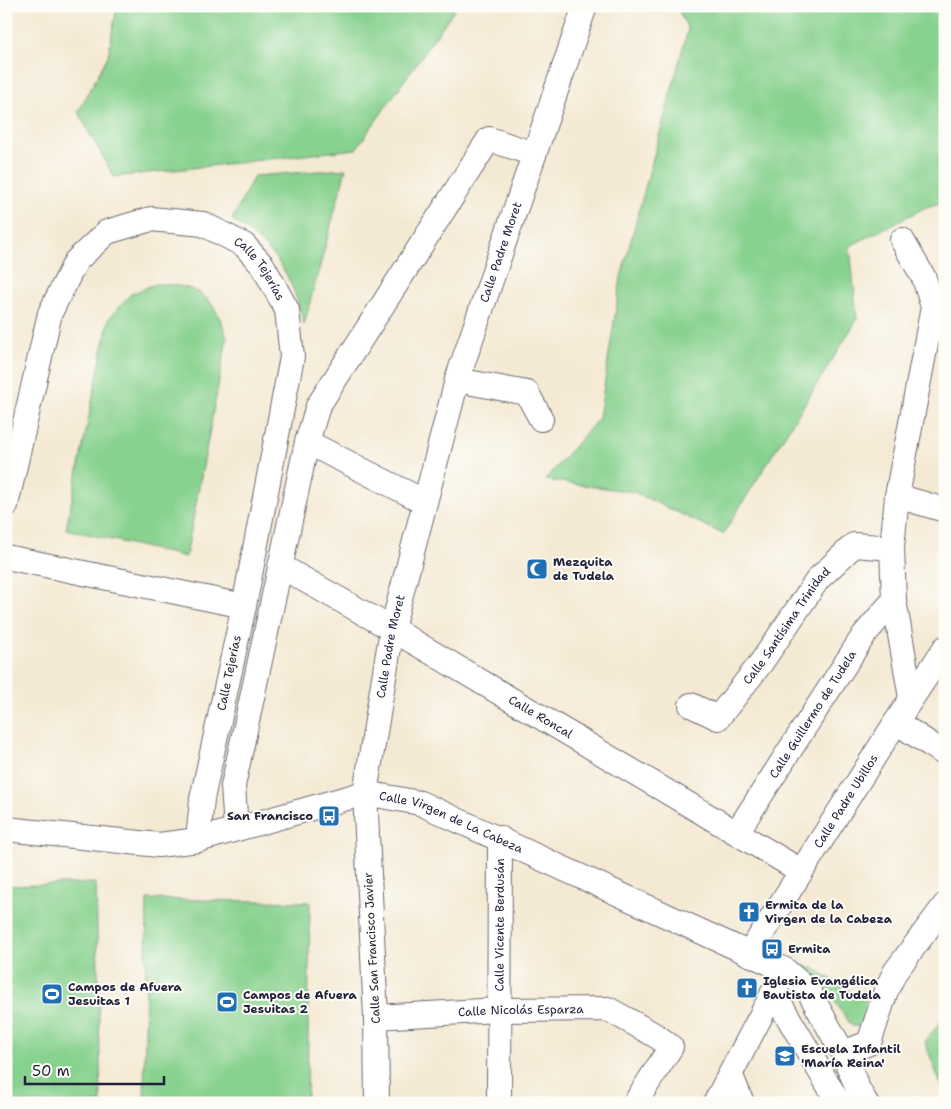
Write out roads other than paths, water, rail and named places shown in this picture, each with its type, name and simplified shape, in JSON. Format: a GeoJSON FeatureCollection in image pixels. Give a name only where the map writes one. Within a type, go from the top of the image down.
{"type":"FeatureCollection","features":[{"type":"Feature","properties":{"kind":"street","name":"Calle Padre Moret"},"geometry":{"type":"LineString","coordinates":[[365,793],[392,629],[457,380],[585,6]]}},
{"type":"Feature","properties":{"kind":"street"},"geometry":{"type":"LineString","coordinates":[[236,829],[233,786],[307,442],[318,406],[489,139],[534,154]]}},
{"type":"Feature","properties":{"kind":"street","name":"Calle Tejerías"},"geometry":{"type":"LineString","coordinates":[[6,505],[50,313],[76,261],[107,232],[151,219],[203,224],[244,245],[263,266],[287,310],[292,357],[244,606],[202,799],[198,840]]}},
{"type":"Feature","properties":{"kind":"street"},"geometry":{"type":"LineString","coordinates":[[902,240],[924,278],[933,307],[897,496],[892,548],[894,600],[911,698]]}},
{"type":"Feature","properties":{"kind":"street"},"geometry":{"type":"LineString","coordinates":[[457,380],[527,393],[541,419]]}},
{"type":"Feature","properties":{"kind":"street"},"geometry":{"type":"LineString","coordinates":[[307,442],[425,502]]}},
{"type":"Feature","properties":{"kind":"street"},"geometry":{"type":"LineString","coordinates":[[897,496],[945,510]]}},
{"type":"Feature","properties":{"kind":"street","name":"Calle Santísima Trinidad"},"geometry":{"type":"LineString","coordinates":[[692,705],[718,718],[761,663],[818,580],[854,545],[892,548]]}},
{"type":"Feature","properties":{"kind":"street"},"geometry":{"type":"LineString","coordinates":[[6,557],[244,606]]}},
{"type":"Feature","properties":{"kind":"street","name":"Calle Roncal"},"geometry":{"type":"LineString","coordinates":[[280,566],[392,629],[801,870]]}},
{"type":"Feature","properties":{"kind":"street","name":"Calle Guillermo de Tudela"},"geometry":{"type":"LineString","coordinates":[[737,832],[864,635],[894,600]]}},
{"type":"Feature","properties":{"kind":"street","name":"Calle Padre Ubillos"},"geometry":{"type":"LineString","coordinates":[[749,954],[911,698],[945,648]]}},
{"type":"Feature","properties":{"kind":"street"},"geometry":{"type":"LineString","coordinates":[[896,722],[945,754]]}},
{"type":"Feature","properties":{"kind":"street","name":"Calle Virgen de La Cabeza"},"geometry":{"type":"LineString","coordinates":[[6,829],[159,844],[198,840],[365,793],[420,803],[785,970],[808,990],[843,1053],[866,1103]]}},
{"type":"Feature","properties":{"kind":"street","name":"Calle San Francisco Javier"},"geometry":{"type":"LineString","coordinates":[[365,793],[376,1017],[377,1103]]}},
{"type":"Feature","properties":{"kind":"street","name":"Calle Vicente Berdusán"},"geometry":{"type":"LineString","coordinates":[[499,1103],[500,838]]}},
{"type":"Feature","properties":{"kind":"street"},"geometry":{"type":"LineString","coordinates":[[843,1053],[869,1043],[886,991],[895,972],[945,905]]}},
{"type":"Feature","properties":{"kind":"street"},"geometry":{"type":"LineString","coordinates":[[715,1103],[731,1076],[785,970]]}},
{"type":"Feature","properties":{"kind":"street"},"geometry":{"type":"LineString","coordinates":[[773,992],[839,1103]]}},
{"type":"Feature","properties":{"kind":"street","name":"Calle Nicolás Esparza"},"geometry":{"type":"LineString","coordinates":[[376,1017],[498,1010],[608,1009],[658,1037],[671,1047],[635,1103]]}},
{"type":"Feature","properties":{"kind":"street"},"geometry":{"type":"LineString","coordinates":[[731,1076],[742,1103]]}},
{"type":"Feature","properties":{"kind":"place","name":"Mezquita de Tudela"},"geometry":{"type":"Point","coordinates":[537,569]}},
{"type":"Feature","properties":{"kind":"place","name":"San Francisco"},"geometry":{"type":"Point","coordinates":[329,816]}},
{"type":"Feature","properties":{"kind":"place","name":"Ermita de la Virgen de la Cabeza"},"geometry":{"type":"Point","coordinates":[749,912]}},
{"type":"Feature","properties":{"kind":"place","name":"Ermita"},"geometry":{"type":"Point","coordinates":[772,949]}},
{"type":"Feature","properties":{"kind":"place","name":"Iglesia Evangélica Bautista de Tudela"},"geometry":{"type":"Point","coordinates":[747,988]}},
{"type":"Feature","properties":{"kind":"place","name":"Campos de Afuera Jesuitas 1"},"geometry":{"type":"Point","coordinates":[52,994]}},
{"type":"Feature","properties":{"kind":"place","name":"Campos de Afuera Jesuitas 2"},"geometry":{"type":"Point","coordinates":[227,1002]}},
{"type":"Feature","properties":{"kind":"place","name":"Escuela Infantil 'María Reina'"},"geometry":{"type":"Point","coordinates":[785,1056]}}]}
